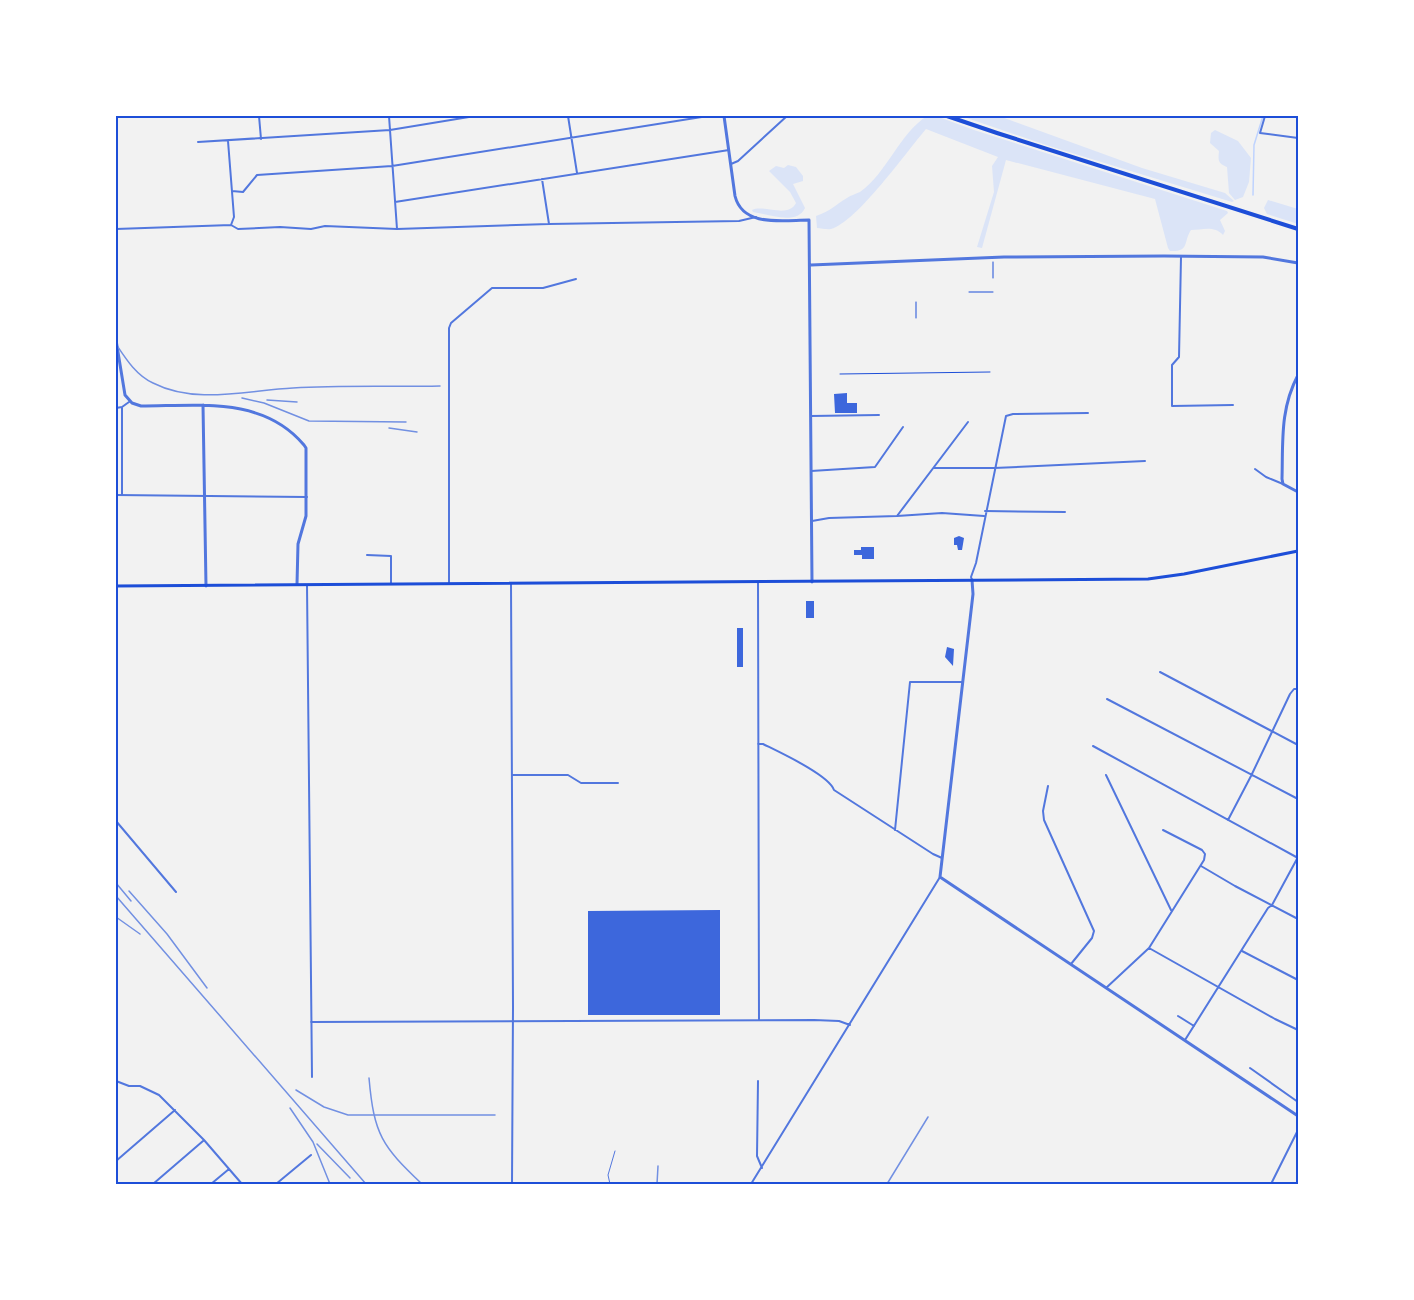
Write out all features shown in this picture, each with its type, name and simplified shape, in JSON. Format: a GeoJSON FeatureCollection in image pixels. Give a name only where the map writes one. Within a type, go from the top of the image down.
{"type":"FeatureCollection","features":[{"type":"Feature","properties":{"kind":"highway"},"geometry":{"type":"LineString","coordinates":[[947,116],[1299,229]]}},
{"type":"Feature","properties":{"kind":"main road"},"geometry":{"type":"LineString","coordinates":[[116,586],[1162,578],[1299,551]]}},
{"type":"Feature","properties":{"kind":"street"},"geometry":{"type":"LineString","coordinates":[[259,116],[261,139]]}},
{"type":"Feature","properties":{"kind":"street"},"geometry":{"type":"LineString","coordinates":[[388,116],[397,229]]}},
{"type":"Feature","properties":{"kind":"street"},"geometry":{"type":"LineString","coordinates":[[198,142],[390,130],[475,116]]}},
{"type":"Feature","properties":{"kind":"street"},"geometry":{"type":"LineString","coordinates":[[568,116],[577,173]]}},
{"type":"Feature","properties":{"kind":"street"},"geometry":{"type":"LineString","coordinates":[[232,191],[243,192],[257,176],[392,166],[708,116]]}},
{"type":"Feature","properties":{"kind":"street"},"geometry":{"type":"LineString","coordinates":[[724,116],[738,204],[742,210],[770,221],[809,219],[812,582]]}},
{"type":"Feature","properties":{"kind":"street"},"geometry":{"type":"LineString","coordinates":[[731,164],[738,161],[788,116]]}},
{"type":"Feature","properties":{"kind":"street"},"geometry":{"type":"LineString","coordinates":[[1265,116],[1260,133],[1299,138]]}},
{"type":"Feature","properties":{"kind":"street"},"geometry":{"type":"LineString","coordinates":[[228,141],[234,217],[231,225]]}},
{"type":"Feature","properties":{"kind":"street"},"geometry":{"type":"LineString","coordinates":[[395,202],[729,150]]}},
{"type":"Feature","properties":{"kind":"street"},"geometry":{"type":"LineString","coordinates":[[542,179],[549,224]]}},
{"type":"Feature","properties":{"kind":"street"},"geometry":{"type":"LineString","coordinates":[[116,229],[231,225],[238,229],[279,227],[311,229],[325,226],[397,229],[739,221],[756,217]]}},
{"type":"Feature","properties":{"kind":"street"},"geometry":{"type":"LineString","coordinates":[[811,265],[993,258],[1181,257],[1263,257],[1299,263]]}},
{"type":"Feature","properties":{"kind":"street"},"geometry":{"type":"LineString","coordinates":[[1181,257],[1179,357],[1172,365],[1172,406],[1233,405]]}},
{"type":"Feature","properties":{"kind":"street"},"geometry":{"type":"LineString","coordinates":[[449,584],[451,323],[492,288],[543,288],[576,279]]}},
{"type":"Feature","properties":{"kind":"street"},"geometry":{"type":"LineString","coordinates":[[116,340],[125,395],[129,402],[138,406],[203,405],[247,409],[269,417],[301,441],[306,448],[307,497],[306,516],[298,544],[297,584]]}},
{"type":"Feature","properties":{"kind":"street"},"geometry":{"type":"LineString","coordinates":[[116,371],[121,371]]}},
{"type":"Feature","properties":{"kind":"street"},"geometry":{"type":"LineString","coordinates":[[1283,484],[1283,434],[1286,402],[1299,375]]}},
{"type":"Feature","properties":{"kind":"street"},"geometry":{"type":"LineString","coordinates":[[116,408],[129,402]]}},
{"type":"Feature","properties":{"kind":"street"},"geometry":{"type":"LineString","coordinates":[[203,405],[206,585]]}},
{"type":"Feature","properties":{"kind":"street"},"geometry":{"type":"LineString","coordinates":[[122,407],[122,495]]}},
{"type":"Feature","properties":{"kind":"street"},"geometry":{"type":"LineString","coordinates":[[751,1185],[940,877],[973,591],[971,577],[1005,416],[1088,413]]}},
{"type":"Feature","properties":{"kind":"street"},"geometry":{"type":"LineString","coordinates":[[811,416],[879,415]]}},
{"type":"Feature","properties":{"kind":"street"},"geometry":{"type":"LineString","coordinates":[[897,516],[968,422]]}},
{"type":"Feature","properties":{"kind":"street"},"geometry":{"type":"LineString","coordinates":[[811,471],[875,468],[903,427]]}},
{"type":"Feature","properties":{"kind":"street"},"geometry":{"type":"LineString","coordinates":[[934,468],[994,468],[1144,461]]}},
{"type":"Feature","properties":{"kind":"street"},"geometry":{"type":"LineString","coordinates":[[1255,469],[1266,477],[1299,492]]}},
{"type":"Feature","properties":{"kind":"street"},"geometry":{"type":"LineString","coordinates":[[116,495],[307,497]]}},
{"type":"Feature","properties":{"kind":"street"},"geometry":{"type":"LineString","coordinates":[[985,511],[1065,512]]}},
{"type":"Feature","properties":{"kind":"street"},"geometry":{"type":"LineString","coordinates":[[812,521],[829,518],[942,513],[984,516]]}},
{"type":"Feature","properties":{"kind":"street"},"geometry":{"type":"LineString","coordinates":[[367,555],[391,556],[391,584]]}},
{"type":"Feature","properties":{"kind":"street"},"geometry":{"type":"LineString","coordinates":[[758,582],[759,1020]]}},
{"type":"Feature","properties":{"kind":"street"},"geometry":{"type":"LineString","coordinates":[[307,584],[312,1077]]}},
{"type":"Feature","properties":{"kind":"street"},"geometry":{"type":"LineString","coordinates":[[511,584],[512,1185]]}},
{"type":"Feature","properties":{"kind":"street"},"geometry":{"type":"LineString","coordinates":[[1160,672],[1299,745]]}},
{"type":"Feature","properties":{"kind":"street"},"geometry":{"type":"LineString","coordinates":[[895,830],[910,682],[963,682]]}},
{"type":"Feature","properties":{"kind":"street"},"geometry":{"type":"LineString","coordinates":[[1228,820],[1290,694],[1298,689]]}},
{"type":"Feature","properties":{"kind":"street"},"geometry":{"type":"LineString","coordinates":[[1107,699],[1299,800]]}},
{"type":"Feature","properties":{"kind":"street"},"geometry":{"type":"LineString","coordinates":[[758,744],[764,744],[818,774],[832,784],[834,790],[942,858]]}},
{"type":"Feature","properties":{"kind":"street"},"geometry":{"type":"LineString","coordinates":[[1093,746],[1298,858],[1272,905],[1185,1040]]}},
{"type":"Feature","properties":{"kind":"street"},"geometry":{"type":"LineString","coordinates":[[513,775],[568,775],[581,783],[618,783]]}},
{"type":"Feature","properties":{"kind":"street"},"geometry":{"type":"LineString","coordinates":[[1106,776],[1171,910]]}},
{"type":"Feature","properties":{"kind":"street"},"geometry":{"type":"LineString","coordinates":[[1048,786],[1043,812],[1044,820],[1094,931],[1092,938],[1071,964]]}},
{"type":"Feature","properties":{"kind":"street"},"geometry":{"type":"LineString","coordinates":[[116,821],[176,892]]}},
{"type":"Feature","properties":{"kind":"street"},"geometry":{"type":"LineString","coordinates":[[1106,988],[1149,948],[1201,866],[1205,854],[1202,850],[1163,830]]}},
{"type":"Feature","properties":{"kind":"street"},"geometry":{"type":"LineString","coordinates":[[1201,866],[1299,919]]}},
{"type":"Feature","properties":{"kind":"street"},"geometry":{"type":"LineString","coordinates":[[940,877],[1299,1116]]}},
{"type":"Feature","properties":{"kind":"street"},"geometry":{"type":"LineString","coordinates":[[1149,948],[1275,1019],[1299,1030]]}},
{"type":"Feature","properties":{"kind":"street"},"geometry":{"type":"LineString","coordinates":[[1242,951],[1299,980]]}},
{"type":"Feature","properties":{"kind":"street"},"geometry":{"type":"LineString","coordinates":[[1178,1016],[1194,1026]]}},
{"type":"Feature","properties":{"kind":"street"},"geometry":{"type":"LineString","coordinates":[[311,1022],[759,1020],[839,1021],[850,1025]]}},
{"type":"Feature","properties":{"kind":"street"},"geometry":{"type":"LineString","coordinates":[[1250,1068],[1299,1101]]}},
{"type":"Feature","properties":{"kind":"street"},"geometry":{"type":"LineString","coordinates":[[116,1081],[129,1086],[140,1086],[159,1095],[204,1140],[242,1185]]}},
{"type":"Feature","properties":{"kind":"street"},"geometry":{"type":"LineString","coordinates":[[758,1082],[757,1156],[762,1168]]}},
{"type":"Feature","properties":{"kind":"street"},"geometry":{"type":"LineString","coordinates":[[116,1161],[175,1110]]}},
{"type":"Feature","properties":{"kind":"street"},"geometry":{"type":"LineString","coordinates":[[1271,1185],[1299,1130]]}},
{"type":"Feature","properties":{"kind":"street"},"geometry":{"type":"LineString","coordinates":[[153,1185],[204,1140]]}},
{"type":"Feature","properties":{"kind":"street"},"geometry":{"type":"LineString","coordinates":[[276,1185],[311,1155]]}},
{"type":"Feature","properties":{"kind":"street"},"geometry":{"type":"LineString","coordinates":[[211,1185],[229,1169]]}},
{"type":"Feature","properties":{"kind":"lane"},"geometry":{"type":"LineString","coordinates":[[610,1185],[608,1174],[615,1151]]}},
{"type":"Feature","properties":{"kind":"path"},"geometry":{"type":"LineString","coordinates":[[993,258],[993,278]]}},
{"type":"Feature","properties":{"kind":"path"},"geometry":{"type":"LineString","coordinates":[[969,292],[993,292]]}},
{"type":"Feature","properties":{"kind":"path"},"geometry":{"type":"LineString","coordinates":[[916,302],[916,318]]}},
{"type":"Feature","properties":{"kind":"path"},"geometry":{"type":"LineString","coordinates":[[840,374],[990,372]]}},
{"type":"Feature","properties":{"kind":"shaded area"},"geometry":{"type":"Polygon","coordinates":[[[927,116],[936,116],[1227,211],[1228,213],[1220,220],[1225,231],[1223,235],[1212,229],[1191,230],[1181,250],[1170,251],[1155,199],[1006,160],[982,248],[977,247],[994,192],[992,166],[998,157],[926,129],[881,185],[854,214],[842,224],[831,229],[817,228],[816,216],[860,192],[869,184],[909,133],[927,116]]]}},
{"type":"Feature","properties":{"kind":"shaded area"},"geometry":{"type":"Polygon","coordinates":[[[961,116],[999,116],[1142,168],[1225,193],[1234,201],[1049,146],[961,116]]]}},
{"type":"Feature","properties":{"kind":"shaded area"},"geometry":{"type":"Polygon","coordinates":[[[1215,130],[1238,141],[1251,158],[1249,182],[1243,197],[1235,200],[1229,193],[1227,167],[1220,163],[1219,151],[1210,143],[1211,133],[1215,130]]]}},
{"type":"Feature","properties":{"kind":"shaded area"},"geometry":{"type":"Polygon","coordinates":[[[788,165],[796,167],[803,176],[803,181],[793,184],[805,208],[801,213],[789,218],[753,212],[752,210],[757,209],[787,210],[796,203],[790,192],[769,171],[776,166],[784,168],[788,165]]]}},
{"type":"Feature","properties":{"kind":"shaded area"},"geometry":{"type":"Polygon","coordinates":[[[1268,200],[1298,209],[1298,224],[1267,214],[1264,208],[1268,200]]]}},
{"type":"Feature","properties":{"kind":"building"},"geometry":{"type":"Polygon","coordinates":[[[847,393],[847,403],[857,403],[857,413],[835,413],[834,394],[847,393]]]}},
{"type":"Feature","properties":{"kind":"building"},"geometry":{"type":"Polygon","coordinates":[[[959,536],[964,538],[962,550],[958,550],[957,545],[954,545],[954,538],[959,536]]]}},
{"type":"Feature","properties":{"kind":"building"},"geometry":{"type":"Polygon","coordinates":[[[861,547],[874,547],[874,559],[862,559],[862,555],[854,555],[854,550],[861,550],[861,547]]]}},
{"type":"Feature","properties":{"kind":"building"},"geometry":{"type":"Polygon","coordinates":[[[806,601],[814,601],[814,618],[806,618],[806,601]]]}},
{"type":"Feature","properties":{"kind":"building"},"geometry":{"type":"Polygon","coordinates":[[[737,628],[743,628],[743,667],[737,667],[737,628]]]}},
{"type":"Feature","properties":{"kind":"building"},"geometry":{"type":"Polygon","coordinates":[[[947,647],[954,649],[953,666],[945,657],[947,647]]]}},
{"type":"Feature","properties":{"kind":"building"},"geometry":{"type":"Polygon","coordinates":[[[720,910],[720,1015],[588,1015],[588,911],[720,910]]]}},
{"type":"Feature","properties":{"kind":"waterway"},"geometry":{"type":"LineString","coordinates":[[1253,195],[1254,145],[1263,116]]}},
{"type":"Feature","properties":{"kind":"railway"},"geometry":{"type":"LineString","coordinates":[[116,344],[141,376],[170,390],[187,393],[204,395],[311,387],[440,386]]}},
{"type":"Feature","properties":{"kind":"railway"},"geometry":{"type":"LineString","coordinates":[[242,398],[264,403],[309,421],[406,422]]}},
{"type":"Feature","properties":{"kind":"railway"},"geometry":{"type":"LineString","coordinates":[[267,400],[297,402]]}},
{"type":"Feature","properties":{"kind":"railway"},"geometry":{"type":"LineString","coordinates":[[389,428],[417,432]]}},
{"type":"Feature","properties":{"kind":"railway"},"geometry":{"type":"LineString","coordinates":[[116,883],[131,901]]}},
{"type":"Feature","properties":{"kind":"railway"},"geometry":{"type":"LineString","coordinates":[[129,891],[167,934],[207,988]]}},
{"type":"Feature","properties":{"kind":"railway"},"geometry":{"type":"LineString","coordinates":[[116,896],[366,1184]]}},
{"type":"Feature","properties":{"kind":"railway"},"geometry":{"type":"LineString","coordinates":[[116,917],[140,934]]}},
{"type":"Feature","properties":{"kind":"railway"},"geometry":{"type":"LineString","coordinates":[[369,1078],[377,1127],[382,1138],[389,1149],[422,1184]]}},
{"type":"Feature","properties":{"kind":"railway"},"geometry":{"type":"LineString","coordinates":[[296,1090],[324,1107],[348,1115],[495,1115]]}},
{"type":"Feature","properties":{"kind":"railway"},"geometry":{"type":"LineString","coordinates":[[290,1108],[313,1142],[330,1184]]}},
{"type":"Feature","properties":{"kind":"railway"},"geometry":{"type":"LineString","coordinates":[[887,1184],[928,1117]]}},
{"type":"Feature","properties":{"kind":"railway"},"geometry":{"type":"LineString","coordinates":[[317,1144],[350,1178]]}},
{"type":"Feature","properties":{"kind":"railway"},"geometry":{"type":"LineString","coordinates":[[657,1184],[658,1166]]}}]}
